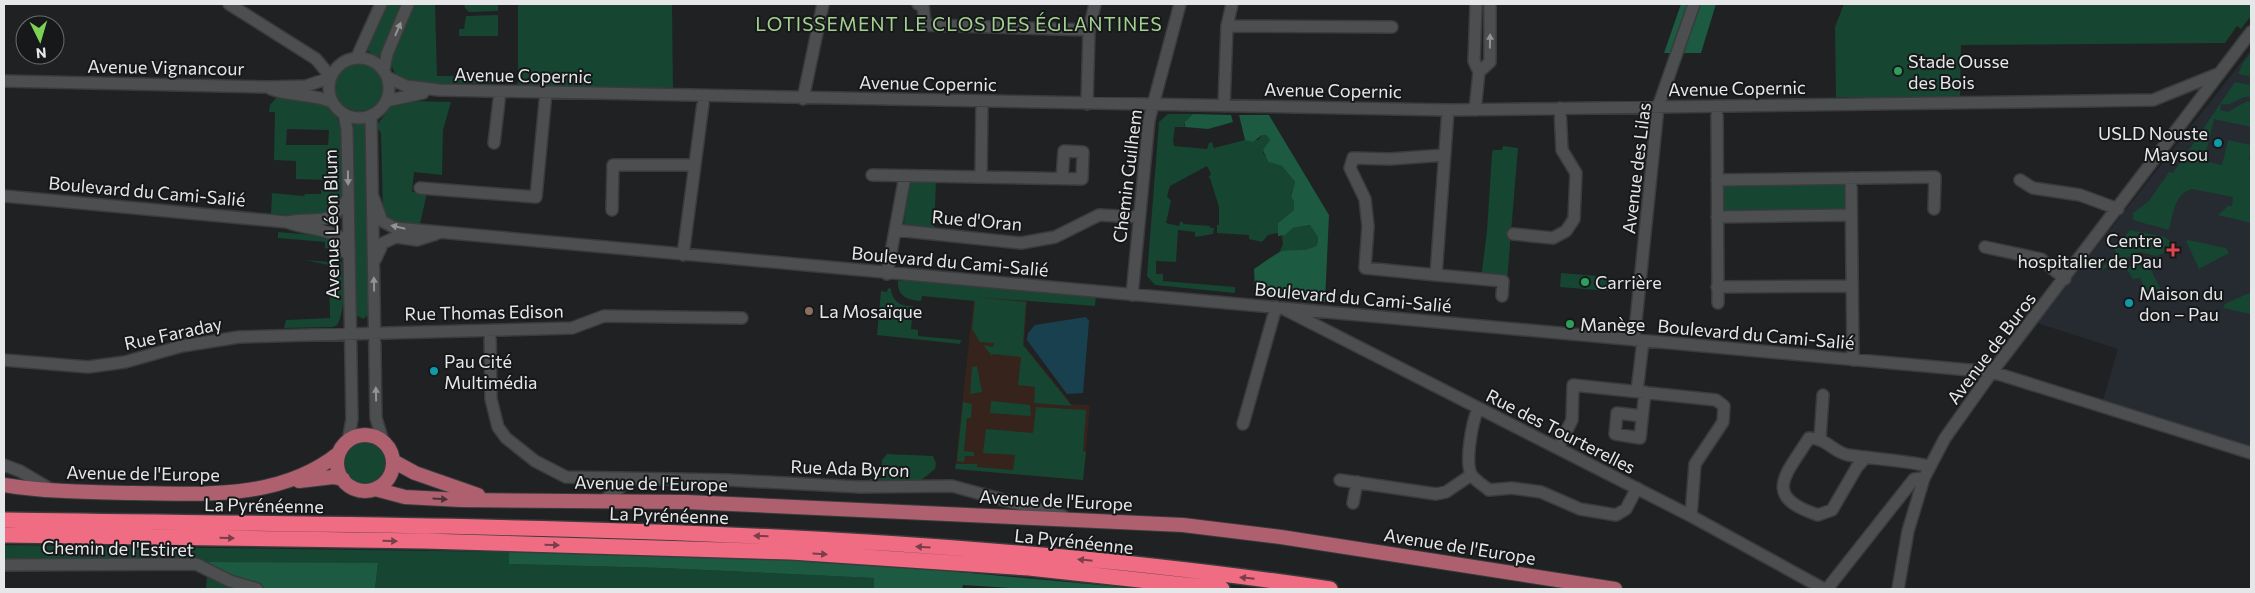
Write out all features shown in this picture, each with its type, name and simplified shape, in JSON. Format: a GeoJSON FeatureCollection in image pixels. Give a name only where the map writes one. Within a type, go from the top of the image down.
{"type":"FeatureCollection","features":[{"type":"Feature","properties":{"kind":"highway","name":"La Pyrénéenne"},"geometry":{"type":"LineString","coordinates":[[4,520],[426,527],[793,537],[1032,554],[1330,589]]}},
{"type":"Feature","properties":{"kind":"highway","name":"La Pyrénéenne"},"geometry":{"type":"LineString","coordinates":[[4,535],[415,541],[791,552],[1029,568],[1222,589]]}},
{"type":"Feature","properties":{"kind":"main road"},"geometry":{"type":"LineString","coordinates":[[366,435],[383,441],[392,454],[393,461],[389,478],[375,489],[361,490],[354,488],[343,479],[337,464],[339,453],[348,441],[366,435]]}},
{"type":"Feature","properties":{"kind":"main road","name":"Avenue de l'Europe"},"geometry":{"type":"LineString","coordinates":[[281,482],[324,464],[339,453]]}},
{"type":"Feature","properties":{"kind":"main road","name":"Avenue de l'Europe"},"geometry":{"type":"LineString","coordinates":[[393,461],[423,477],[491,499]]}},
{"type":"Feature","properties":{"kind":"main road","name":"Avenue de l'Europe"},"geometry":{"type":"LineString","coordinates":[[4,485],[54,491],[228,493],[281,482],[318,478],[343,479]]}},
{"type":"Feature","properties":{"kind":"main road","name":"Avenue de l'Europe"},"geometry":{"type":"LineString","coordinates":[[375,489],[405,497],[603,500],[773,506],[1072,519],[1216,528],[1615,589]]}},
{"type":"Feature","properties":{"kind":"street"},"geometry":{"type":"LineString","coordinates":[[229,4],[316,59],[329,63],[340,63],[357,57],[377,63],[386,74]]}},
{"type":"Feature","properties":{"kind":"street"},"geometry":{"type":"LineString","coordinates":[[357,57],[381,4]]}},
{"type":"Feature","properties":{"kind":"street"},"geometry":{"type":"LineString","coordinates":[[340,63],[330,77],[329,94],[332,102],[344,114],[362,118],[380,110],[389,93],[386,74],[387,54],[408,4]]}},
{"type":"Feature","properties":{"kind":"street"},"geometry":{"type":"LineString","coordinates":[[803,99],[823,4]]}},
{"type":"Feature","properties":{"kind":"street"},"geometry":{"type":"LineString","coordinates":[[918,4],[923,5],[925,25],[1089,30]]}},
{"type":"Feature","properties":{"kind":"street"},"geometry":{"type":"LineString","coordinates":[[1087,104],[1089,30],[1095,4]]}},
{"type":"Feature","properties":{"kind":"street","name":"Chemin Guilhem"},"geometry":{"type":"LineString","coordinates":[[1132,295],[1149,120],[1180,4]]}},
{"type":"Feature","properties":{"kind":"street"},"geometry":{"type":"LineString","coordinates":[[1224,106],[1227,26],[1232,4]]}},
{"type":"Feature","properties":{"kind":"street","name":"Avenue des Lilas"},"geometry":{"type":"LineString","coordinates":[[1642,416],[1639,341],[1658,107],[1694,4]]}},
{"type":"Feature","properties":{"kind":"street"},"geometry":{"type":"LineString","coordinates":[[1475,110],[1479,72],[1474,61],[1475,5],[1493,5],[1490,62],[1479,72]]}},
{"type":"Feature","properties":{"kind":"street"},"geometry":{"type":"LineString","coordinates":[[1227,26],[1392,27]]}},
{"type":"Feature","properties":{"kind":"street","name":"Avenue de Buros"},"geometry":{"type":"LineString","coordinates":[[1898,589],[1908,531],[1924,478],[1945,438],[1992,372],[2065,279],[2251,32]]}},
{"type":"Feature","properties":{"kind":"street"},"geometry":{"type":"LineString","coordinates":[[316,59],[330,77]]}},
{"type":"Feature","properties":{"kind":"street","name":"Avenue Copernic"},"geometry":{"type":"LineString","coordinates":[[386,74],[406,86],[439,90],[803,99],[1475,110],[2153,100],[2220,73]]}},
{"type":"Feature","properties":{"kind":"street","name":"Avenue Vignancour"},"geometry":{"type":"LineString","coordinates":[[4,81],[267,87],[306,86],[330,77]]}},
{"type":"Feature","properties":{"kind":"street","name":"Avenue Vignancour"},"geometry":{"type":"LineString","coordinates":[[267,87],[285,94],[320,96],[332,102]]}},
{"type":"Feature","properties":{"kind":"street","name":"Avenue Copernic"},"geometry":{"type":"LineString","coordinates":[[386,101],[439,90]]}},
{"type":"Feature","properties":{"kind":"street"},"geometry":{"type":"LineString","coordinates":[[494,143],[500,92]]}},
{"type":"Feature","properties":{"kind":"street"},"geometry":{"type":"LineString","coordinates":[[420,188],[536,197],[546,92]]}},
{"type":"Feature","properties":{"kind":"street"},"geometry":{"type":"LineString","coordinates":[[683,255],[704,96]]}},
{"type":"Feature","properties":{"kind":"street"},"geometry":{"type":"LineString","coordinates":[[981,177],[982,101]]}},
{"type":"Feature","properties":{"kind":"street"},"geometry":{"type":"LineString","coordinates":[[1717,106],[1718,303]]}},
{"type":"Feature","properties":{"kind":"street"},"geometry":{"type":"LineString","coordinates":[[1513,234],[1553,238],[1566,230],[1574,219],[1576,173],[1562,150],[1560,108]]}},
{"type":"Feature","properties":{"kind":"street"},"geometry":{"type":"LineString","coordinates":[[1436,275],[1448,110]]}},
{"type":"Feature","properties":{"kind":"street","name":"Avenue Léon Blum"},"geometry":{"type":"LineString","coordinates":[[344,114],[347,129],[351,334],[352,419],[348,441]]}},
{"type":"Feature","properties":{"kind":"street"},"geometry":{"type":"LineString","coordinates":[[371,115],[376,418],[383,441]]}},
{"type":"Feature","properties":{"kind":"street"},"geometry":{"type":"LineString","coordinates":[[1445,155],[1390,159],[1353,158],[1350,168],[1365,198],[1368,226],[1365,268],[1503,281],[1502,296]]}},
{"type":"Feature","properties":{"kind":"street"},"geometry":{"type":"LineString","coordinates":[[612,210],[614,165],[695,166]]}},
{"type":"Feature","properties":{"kind":"street"},"geometry":{"type":"LineString","coordinates":[[872,175],[1062,179]]}},
{"type":"Feature","properties":{"kind":"street"},"geometry":{"type":"LineString","coordinates":[[887,274],[905,176]]}},
{"type":"Feature","properties":{"kind":"street"},"geometry":{"type":"LineString","coordinates":[[1717,180],[1935,177],[1934,209]]}},
{"type":"Feature","properties":{"kind":"street"},"geometry":{"type":"LineString","coordinates":[[1851,178],[1852,360]]}},
{"type":"Feature","properties":{"kind":"street"},"geometry":{"type":"LineString","coordinates":[[2020,180],[2033,188],[2080,195],[2118,209]]}},
{"type":"Feature","properties":{"kind":"street","name":"Boulevard du Cami-Salié"},"geometry":{"type":"LineString","coordinates":[[4,196],[287,222],[302,228],[326,230],[340,237],[349,262]]}},
{"type":"Feature","properties":{"kind":"street","name":"Boulevard du Cami-Salié"},"geometry":{"type":"LineString","coordinates":[[373,197],[382,222],[395,228],[887,274],[1278,307],[1992,372],[2251,453]]}},
{"type":"Feature","properties":{"kind":"street","name":"Boulevard du Cami-Salié"},"geometry":{"type":"LineString","coordinates":[[287,222],[302,219],[326,220],[339,213],[348,198]]}},
{"type":"Feature","properties":{"kind":"street","name":"Rue d'Oran"},"geometry":{"type":"LineString","coordinates":[[895,230],[1021,243],[1055,238],[1099,215],[1140,217]]}},
{"type":"Feature","properties":{"kind":"street"},"geometry":{"type":"LineString","coordinates":[[1717,217],[1851,215]]}},
{"type":"Feature","properties":{"kind":"street","name":"Boulevard du Cami-Salié"},"geometry":{"type":"LineString","coordinates":[[374,262],[383,243],[396,237],[417,240],[440,232]]}},
{"type":"Feature","properties":{"kind":"street"},"geometry":{"type":"LineString","coordinates":[[1985,247],[2041,260],[2065,279]]}},
{"type":"Feature","properties":{"kind":"street"},"geometry":{"type":"LineString","coordinates":[[1717,287],[1851,286]]}},
{"type":"Feature","properties":{"kind":"street"},"geometry":{"type":"LineString","coordinates":[[1243,424],[1278,307]]}},
{"type":"Feature","properties":{"kind":"street","name":"Rue des Tourterelles"},"geometry":{"type":"LineString","coordinates":[[1278,307],[1692,516],[1826,589],[1914,479],[1924,478]]}},
{"type":"Feature","properties":{"kind":"street","name":"Rue Thomas Edison"},"geometry":{"type":"LineString","coordinates":[[375,333],[572,328],[604,316],[742,318]]}},
{"type":"Feature","properties":{"kind":"street","name":"Rue Ada Byron"},"geometry":{"type":"LineString","coordinates":[[490,331],[493,413],[498,427],[506,438],[535,462],[554,473],[581,478],[728,480],[860,487],[952,486],[1035,507],[1072,519]]}},
{"type":"Feature","properties":{"kind":"street"},"geometry":{"type":"LineString","coordinates":[[351,334],[375,333]]}},
{"type":"Feature","properties":{"kind":"street","name":"Rue Faraday"},"geometry":{"type":"LineString","coordinates":[[4,360],[88,368],[125,362],[182,346],[239,337],[351,334]]}},
{"type":"Feature","properties":{"kind":"street"},"geometry":{"type":"LineString","coordinates":[[1558,448],[1572,420],[1573,385],[1716,400],[1724,406],[1723,422],[1695,464],[1692,516]]}},
{"type":"Feature","properties":{"kind":"street"},"geometry":{"type":"LineString","coordinates":[[1820,438],[1823,395]]}},
{"type":"Feature","properties":{"kind":"street"},"geometry":{"type":"LineString","coordinates":[[1478,409],[1470,442],[1469,464],[1471,475],[1489,490],[1512,488],[1541,492],[1580,509],[1616,515],[1626,509],[1637,488]]}},
{"type":"Feature","properties":{"kind":"street"},"geometry":{"type":"LineString","coordinates":[[1866,457],[1832,510],[1818,515],[1793,505],[1784,492],[1782,481],[1809,438],[1820,438],[1845,454],[1853,455],[1929,466]]}},
{"type":"Feature","properties":{"kind":"street"},"geometry":{"type":"LineString","coordinates":[[1853,455],[1858,467]]}},
{"type":"Feature","properties":{"kind":"street"},"geometry":{"type":"LineString","coordinates":[[4,466],[20,471],[54,491]]}},
{"type":"Feature","properties":{"kind":"street"},"geometry":{"type":"LineString","coordinates":[[1340,480],[1436,494],[1446,492],[1471,475]]}},
{"type":"Feature","properties":{"kind":"street"},"geometry":{"type":"LineString","coordinates":[[603,500],[619,489],[622,478]]}},
{"type":"Feature","properties":{"kind":"street"},"geometry":{"type":"LineString","coordinates":[[1353,503],[1357,482]]}},
{"type":"Feature","properties":{"kind":"street","name":"Chemin de l'Estiret"},"geometry":{"type":"LineString","coordinates":[[4,565],[196,564],[230,581],[257,589]]}},
{"type":"Feature","properties":{"kind":"shaded area","name":"Centre hospitalier de Pau"},"geometry":{"type":"Polygon","coordinates":[[[2251,50],[2251,450],[2103,400],[2118,349],[2037,323],[2251,50]]]}},
{"type":"Feature","properties":{"kind":"shaded area"},"geometry":{"type":"Polygon","coordinates":[[[974,296],[1027,300],[1024,345],[1072,404],[1090,405],[1083,480],[955,469],[974,296]]]}},
{"type":"Feature","properties":{"kind":"green space"},"geometry":{"type":"Polygon","coordinates":[[[385,4],[404,4],[381,56],[376,57],[366,49],[385,4]]]}},
{"type":"Feature","properties":{"kind":"green space"},"geometry":{"type":"Polygon","coordinates":[[[413,4],[435,4],[437,76],[502,76],[501,83],[410,84],[397,75],[391,61],[413,4]]]}},
{"type":"Feature","properties":{"kind":"green space"},"geometry":{"type":"Polygon","coordinates":[[[464,4],[498,4],[498,11],[469,12],[464,4]]]}},
{"type":"Feature","properties":{"kind":"green space"},"geometry":{"type":"Polygon","coordinates":[[[518,4],[672,4],[673,90],[518,85],[518,4]]]}},
{"type":"Feature","properties":{"kind":"green space"},"geometry":{"type":"Polygon","coordinates":[[[1681,4],[1716,4],[1701,53],[1664,53],[1681,4]]]}},
{"type":"Feature","properties":{"kind":"green space","name":"Stade Ousse des Bois"},"geometry":{"type":"Polygon","coordinates":[[[1844,4],[2251,4],[2251,16],[2241,29],[2237,26],[2225,43],[1961,45],[1960,97],[1836,97],[1835,27],[1844,4]]]}},
{"type":"Feature","properties":{"kind":"green space"},"geometry":{"type":"Polygon","coordinates":[[[498,15],[498,36],[459,36],[459,29],[464,29],[466,16],[498,15]]]}},
{"type":"Feature","properties":{"kind":"green space"},"geometry":{"type":"Polygon","coordinates":[[[2251,52],[2251,77],[2238,74],[2243,63],[2251,52]]]}},
{"type":"Feature","properties":{"kind":"green space"},"geometry":{"type":"Polygon","coordinates":[[[354,63],[364,63],[376,70],[383,82],[383,92],[376,104],[364,111],[354,111],[346,107],[339,100],[335,92],[335,82],[339,74],[346,67],[354,63]]]}},
{"type":"Feature","properties":{"kind":"green space"},"geometry":{"type":"Polygon","coordinates":[[[2235,82],[2251,85],[2251,97],[2230,104],[2221,104],[2220,110],[2228,112],[2247,101],[2251,102],[2251,127],[2214,119],[2204,161],[2222,165],[2228,140],[2251,145],[2249,160],[2251,160],[2251,223],[2218,215],[2228,206],[2232,206],[2233,197],[2192,189],[2186,191],[2178,200],[2169,230],[2133,219],[2133,213],[2149,201],[2169,172],[2173,173],[2235,82]]]}},
{"type":"Feature","properties":{"kind":"green space"},"geometry":{"type":"Polygon","coordinates":[[[277,97],[311,98],[327,104],[335,113],[343,141],[343,199],[325,217],[271,214],[272,193],[304,196],[305,194],[321,194],[321,190],[327,190],[327,180],[296,179],[296,161],[274,160],[275,112],[269,112],[270,105],[277,97]],[[287,129],[286,145],[328,145],[329,130],[287,129]]]}},
{"type":"Feature","properties":{"kind":"green space"},"geometry":{"type":"Polygon","coordinates":[[[408,101],[451,102],[443,130],[442,175],[414,172],[412,192],[427,193],[419,228],[394,222],[383,212],[381,133],[377,125],[392,105],[408,101]]]}},
{"type":"Feature","properties":{"kind":"green space"},"geometry":{"type":"Polygon","coordinates":[[[1168,114],[1193,114],[1184,125],[1185,127],[1175,127],[1174,146],[1207,149],[1209,143],[1212,142],[1214,148],[1245,140],[1258,140],[1262,135],[1266,135],[1270,140],[1263,152],[1268,162],[1282,166],[1295,182],[1291,195],[1294,202],[1294,210],[1278,223],[1278,233],[1268,235],[1262,242],[1249,239],[1249,235],[1217,233],[1219,207],[1210,178],[1208,178],[1211,174],[1207,166],[1170,186],[1167,196],[1171,201],[1166,223],[1179,226],[1180,222],[1183,222],[1183,224],[1214,228],[1213,234],[1195,237],[1195,232],[1178,230],[1176,262],[1156,261],[1156,274],[1163,274],[1163,281],[1235,287],[1235,293],[1155,285],[1147,276],[1159,122],[1168,114]]]}},
{"type":"Feature","properties":{"kind":"green space"},"geometry":{"type":"Polygon","coordinates":[[[1193,114],[1231,115],[1233,122],[1208,129],[1185,127],[1185,122],[1193,114]]]}},
{"type":"Feature","properties":{"kind":"green space"},"geometry":{"type":"Polygon","coordinates":[[[1239,115],[1269,115],[1329,215],[1325,302],[1259,295],[1255,288],[1254,269],[1283,251],[1312,248],[1317,245],[1318,237],[1310,225],[1293,228],[1285,235],[1278,236],[1278,223],[1294,210],[1294,202],[1291,196],[1295,182],[1282,166],[1268,162],[1263,150],[1270,140],[1266,135],[1262,135],[1253,142],[1245,140],[1239,115]]]}},
{"type":"Feature","properties":{"kind":"green space"},"geometry":{"type":"Polygon","coordinates":[[[359,122],[367,125],[370,314],[363,319],[356,315],[351,127],[359,122]]]}},
{"type":"Feature","properties":{"kind":"green space"},"geometry":{"type":"Polygon","coordinates":[[[1503,146],[1518,148],[1507,281],[1481,279],[1487,231],[1492,153],[1493,150],[1502,150],[1503,146]]]}},
{"type":"Feature","properties":{"kind":"green space"},"geometry":{"type":"Polygon","coordinates":[[[1848,178],[1848,215],[1722,217],[1722,180],[1848,178]]]}},
{"type":"Feature","properties":{"kind":"green space"},"geometry":{"type":"Polygon","coordinates":[[[911,180],[936,180],[934,231],[905,225],[904,223],[908,186],[911,180]]]}},
{"type":"Feature","properties":{"kind":"green space"},"geometry":{"type":"Polygon","coordinates":[[[1311,225],[1318,237],[1317,245],[1312,249],[1279,253],[1283,244],[1282,236],[1293,228],[1311,225]]]}},
{"type":"Feature","properties":{"kind":"green space"},"geometry":{"type":"Polygon","coordinates":[[[2130,230],[2165,237],[2178,247],[2157,256],[2140,252],[2099,271],[2116,252],[2114,250],[2130,230]]]}},
{"type":"Feature","properties":{"kind":"green space"},"geometry":{"type":"Polygon","coordinates":[[[278,232],[325,236],[337,242],[343,272],[343,296],[337,325],[333,327],[284,328],[286,320],[330,318],[329,265],[305,260],[329,262],[329,249],[325,248],[325,242],[278,238],[278,232]]]}},
{"type":"Feature","properties":{"kind":"green space"},"geometry":{"type":"Polygon","coordinates":[[[2186,241],[2226,248],[2229,253],[2199,269],[2186,241]]]}},
{"type":"Feature","properties":{"kind":"green space"},"geometry":{"type":"Polygon","coordinates":[[[2141,261],[2147,262],[2161,290],[2148,295],[2140,278],[2133,279],[2126,268],[2141,261]]]}},
{"type":"Feature","properties":{"kind":"green space","name":"Carrière"},"geometry":{"type":"Polygon","coordinates":[[[1561,273],[1609,277],[1608,291],[1560,287],[1561,273]]]}},
{"type":"Feature","properties":{"kind":"green space"},"geometry":{"type":"Polygon","coordinates":[[[906,278],[1096,295],[1095,306],[975,297],[1026,302],[1023,345],[1072,406],[1034,403],[1035,387],[1018,385],[1021,357],[993,354],[992,356],[983,345],[993,347],[994,343],[980,342],[972,329],[975,301],[922,296],[921,301],[911,300],[901,294],[898,286],[898,281],[905,281],[906,278]]]}},
{"type":"Feature","properties":{"kind":"green space"},"geometry":{"type":"Polygon","coordinates":[[[888,288],[891,289],[895,300],[901,304],[913,306],[911,329],[918,330],[918,336],[961,340],[960,344],[877,335],[881,291],[887,292],[888,288]]]}},
{"type":"Feature","properties":{"kind":"green space"},"geometry":{"type":"Polygon","coordinates":[[[2251,292],[2250,314],[2223,308],[2225,304],[2251,292]]]}},
{"type":"Feature","properties":{"kind":"green space"},"geometry":{"type":"Polygon","coordinates":[[[977,366],[982,392],[970,394],[972,367],[977,366]]]}},
{"type":"Feature","properties":{"kind":"green space"},"geometry":{"type":"Polygon","coordinates":[[[991,401],[1030,405],[1031,416],[990,413],[991,401]]]}},
{"type":"Feature","properties":{"kind":"green space"},"geometry":{"type":"Polygon","coordinates":[[[963,402],[972,404],[971,418],[967,418],[964,451],[974,452],[974,456],[965,456],[964,462],[957,461],[963,402]]]}},
{"type":"Feature","properties":{"kind":"green space"},"geometry":{"type":"Polygon","coordinates":[[[1036,407],[1086,410],[1083,451],[1086,452],[1083,480],[955,469],[956,464],[977,464],[977,467],[1013,470],[1015,455],[983,453],[986,429],[1033,433],[1036,407]]]}},
{"type":"Feature","properties":{"kind":"green space"},"geometry":{"type":"Polygon","coordinates":[[[365,440],[378,444],[384,450],[388,463],[384,476],[378,482],[365,486],[352,482],[346,476],[342,463],[346,450],[352,444],[365,440]]]}},
{"type":"Feature","properties":{"kind":"green space"},"geometry":{"type":"Polygon","coordinates":[[[887,454],[933,456],[936,463],[935,469],[919,482],[868,482],[870,479],[882,478],[882,460],[887,454]]]}},
{"type":"Feature","properties":{"kind":"green space"},"geometry":{"type":"Polygon","coordinates":[[[4,545],[509,552],[510,564],[661,568],[874,578],[874,589],[375,589],[378,563],[4,562],[4,545]]]}},
{"type":"Feature","properties":{"kind":"green space"},"geometry":{"type":"Polygon","coordinates":[[[509,552],[769,558],[884,565],[1143,589],[1026,589],[963,585],[962,589],[874,589],[874,578],[661,568],[509,564],[509,552]]]}},
{"type":"Feature","properties":{"kind":"green space"},"geometry":{"type":"Polygon","coordinates":[[[209,562],[378,563],[375,589],[246,589],[207,577],[209,562]]]}},
{"type":"Feature","properties":{"kind":"green space"},"geometry":{"type":"Polygon","coordinates":[[[207,577],[246,589],[206,589],[207,577]]]}},
{"type":"Feature","properties":{"kind":"water"},"geometry":{"type":"Polygon","coordinates":[[[1086,317],[1089,321],[1083,393],[1067,394],[1027,340],[1028,333],[1035,325],[1086,317]]]}},
{"type":"Feature","properties":{"kind":"place","name":"Stade Ousse des Bois"},"geometry":{"type":"Point","coordinates":[1898,71]}},
{"type":"Feature","properties":{"kind":"place","name":"USLD Nouste Maysou"},"geometry":{"type":"Point","coordinates":[2218,143]}},
{"type":"Feature","properties":{"kind":"place","name":"Centre hospitalier de Pau"},"geometry":{"type":"Point","coordinates":[2173,250]}},
{"type":"Feature","properties":{"kind":"place","name":"Carrière"},"geometry":{"type":"Point","coordinates":[1585,282]}},
{"type":"Feature","properties":{"kind":"place","name":"Maison du don – Pau"},"geometry":{"type":"Point","coordinates":[2129,303]}},
{"type":"Feature","properties":{"kind":"place","name":"La Mosaïque"},"geometry":{"type":"Point","coordinates":[809,311]}},
{"type":"Feature","properties":{"kind":"place","name":"Manège"},"geometry":{"type":"Point","coordinates":[1570,324]}},
{"type":"Feature","properties":{"kind":"place","name":"Pau Cité Multimédia"},"geometry":{"type":"Point","coordinates":[434,371]}},
{"type":"Feature","properties":{"kind":"district","name":"LOTISSEMENT LE CLOS DES ÉGLANTINES"},"geometry":{"type":"Point","coordinates":[959,23]}}]}
